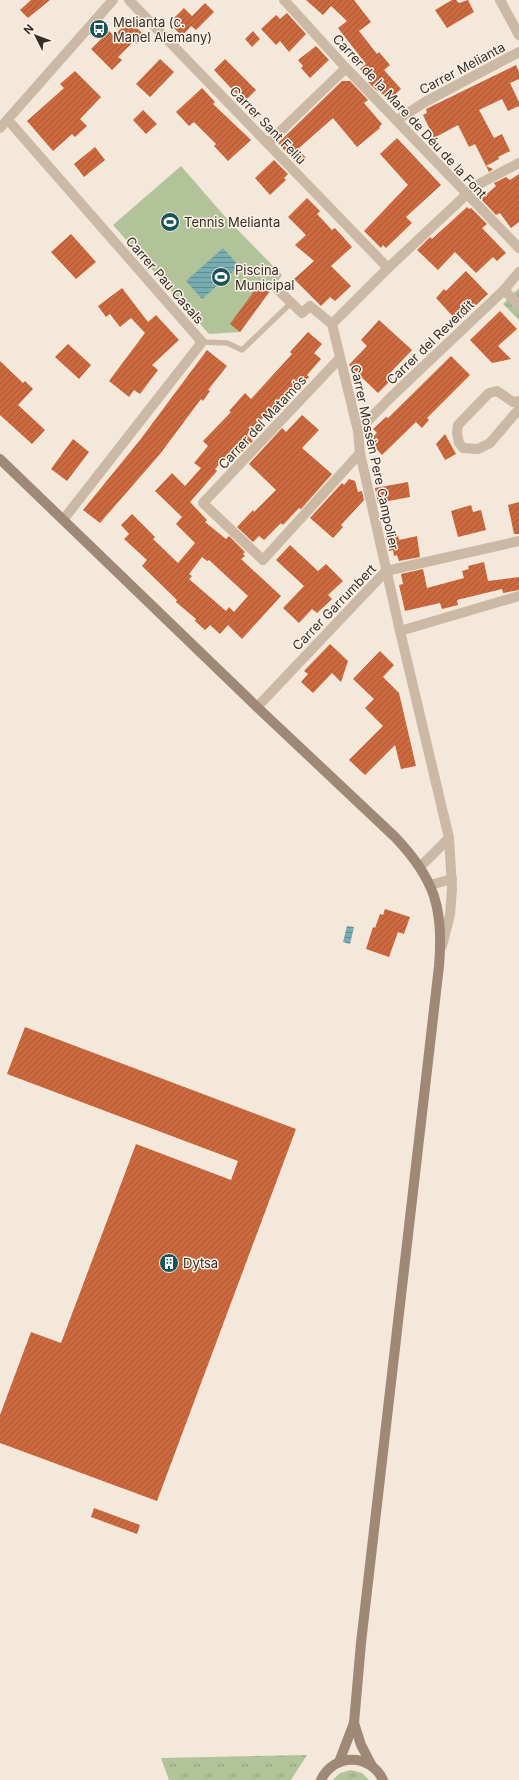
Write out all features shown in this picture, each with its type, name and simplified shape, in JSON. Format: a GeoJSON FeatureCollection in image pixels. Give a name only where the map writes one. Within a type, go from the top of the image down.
{"type":"FeatureCollection","features":[{"type":"Feature","properties":{"kind":"main road"},"geometry":{"type":"LineString","coordinates":[[0,459],[257,707],[395,837],[420,867],[434,895],[439,915],[440,952],[361,1643],[354,1723],[339,1762]]}},
{"type":"Feature","properties":{"kind":"main road"},"geometry":{"type":"LineString","coordinates":[[354,1723],[372,1766],[383,1780]]}},
{"type":"Feature","properties":{"kind":"main road"},"geometry":{"type":"LineString","coordinates":[[321,1780],[326,1771],[339,1762],[356,1760],[372,1766]]}},
{"type":"Feature","properties":{"kind":"street"},"geometry":{"type":"LineString","coordinates":[[0,128],[113,0]]}},
{"type":"Feature","properties":{"kind":"street","name":"Carrer Sant Feliu"},"geometry":{"type":"LineString","coordinates":[[129,0],[388,268]]}},
{"type":"Feature","properties":{"kind":"street","name":"Carrer de la Mare de Déu de la Font"},"geometry":{"type":"LineString","coordinates":[[284,0],[466,195],[519,248]]}},
{"type":"Feature","properties":{"kind":"street"},"geometry":{"type":"LineString","coordinates":[[500,0],[519,35]]}},
{"type":"Feature","properties":{"kind":"street","name":"Carrer Melianta"},"geometry":{"type":"LineString","coordinates":[[397,120],[425,102],[519,52]]}},
{"type":"Feature","properties":{"kind":"street"},"geometry":{"type":"LineString","coordinates":[[268,143],[346,68]]}},
{"type":"Feature","properties":{"kind":"street","name":"Carrer Pau Casals"},"geometry":{"type":"LineString","coordinates":[[8,120],[202,342],[63,520]]}},
{"type":"Feature","properties":{"kind":"street"},"geometry":{"type":"LineString","coordinates":[[276,288],[302,313],[310,306],[332,324],[388,268],[466,195],[479,184],[519,163]]}},
{"type":"Feature","properties":{"kind":"street","name":"Carrer del Reverdit"},"geometry":{"type":"LineString","coordinates":[[358,431],[389,399],[504,290],[519,272]]}},
{"type":"Feature","properties":{"kind":"street"},"geometry":{"type":"LineString","coordinates":[[504,290],[519,305]]}},
{"type":"Feature","properties":{"kind":"street","name":"Carrer Mossèn Pere Campolier"},"geometry":{"type":"LineString","coordinates":[[332,324],[358,431],[360,453],[386,571],[449,838],[452,879],[450,915],[440,952]]}},
{"type":"Feature","properties":{"kind":"street","name":"Carrer del Matamós"},"geometry":{"type":"LineString","coordinates":[[340,358],[203,503],[263,560],[360,453]]}},
{"type":"Feature","properties":{"kind":"street"},"geometry":{"type":"LineString","coordinates":[[519,401],[513,402],[497,391],[489,392],[458,425],[457,433],[459,442],[463,448],[478,449],[490,443],[519,409]]}},
{"type":"Feature","properties":{"kind":"street","name":"Carrer Garrumbert"},"geometry":{"type":"LineString","coordinates":[[257,707],[386,571],[519,541]]}},
{"type":"Feature","properties":{"kind":"street"},"geometry":{"type":"LineString","coordinates":[[400,631],[519,596]]}},
{"type":"Feature","properties":{"kind":"street"},"geometry":{"type":"LineString","coordinates":[[420,867],[449,838]]}},
{"type":"Feature","properties":{"kind":"street"},"geometry":{"type":"LineString","coordinates":[[430,885],[452,879]]}},
{"type":"Feature","properties":{"kind":"lane"},"geometry":{"type":"LineString","coordinates":[[202,342],[227,342],[242,350],[291,303]]}},
{"type":"Feature","properties":{"kind":"green space"},"geometry":{"type":"Polygon","coordinates":[[[181,166],[227,219],[282,275],[240,332],[209,334],[113,225],[181,166]]]}},
{"type":"Feature","properties":{"kind":"green space"},"geometry":{"type":"Polygon","coordinates":[[[519,288],[519,320],[503,304],[519,288]]]}},
{"type":"Feature","properties":{"kind":"green space"},"geometry":{"type":"Polygon","coordinates":[[[307,1755],[291,1780],[169,1780],[161,1758],[307,1755]]]}},
{"type":"Feature","properties":{"kind":"green space"},"geometry":{"type":"Polygon","coordinates":[[[351,1770],[362,1773],[369,1780],[333,1780],[340,1773],[351,1770]]]}},
{"type":"Feature","properties":{"kind":"water"},"geometry":{"type":"Polygon","coordinates":[[[223,248],[239,266],[202,299],[186,281],[223,248]]]}},
{"type":"Feature","properties":{"kind":"water"},"geometry":{"type":"Polygon","coordinates":[[[347,926],[354,927],[350,944],[343,942],[347,926]]]}},
{"type":"Feature","properties":{"kind":"building"},"geometry":{"type":"Polygon","coordinates":[[[31,0],[50,0],[28,18],[20,10],[31,0]]]}},
{"type":"Feature","properties":{"kind":"building"},"geometry":{"type":"Polygon","coordinates":[[[306,0],[354,0],[371,22],[359,31],[377,54],[379,52],[390,65],[384,70],[401,89],[388,101],[379,90],[377,91],[368,82],[372,82],[360,69],[366,64],[338,28],[347,21],[331,6],[323,15],[306,0]]]}},
{"type":"Feature","properties":{"kind":"building"},"geometry":{"type":"Polygon","coordinates":[[[452,0],[456,0],[459,3],[468,0],[474,12],[447,28],[435,10],[452,0]]]}},
{"type":"Feature","properties":{"kind":"building"},"geometry":{"type":"Polygon","coordinates":[[[205,3],[214,12],[196,30],[191,26],[182,36],[169,23],[184,8],[192,16],[205,3]]]}},
{"type":"Feature","properties":{"kind":"building"},"geometry":{"type":"Polygon","coordinates":[[[287,13],[306,34],[289,52],[280,41],[276,45],[261,29],[276,15],[280,19],[287,13]]]}},
{"type":"Feature","properties":{"kind":"building"},"geometry":{"type":"Polygon","coordinates":[[[129,20],[145,36],[137,44],[134,41],[118,57],[122,60],[112,70],[91,49],[109,31],[114,36],[129,20]]]}},
{"type":"Feature","properties":{"kind":"building"},"geometry":{"type":"Polygon","coordinates":[[[253,31],[260,39],[252,47],[245,39],[253,31]]]}},
{"type":"Feature","properties":{"kind":"building"},"geometry":{"type":"Polygon","coordinates":[[[316,46],[329,60],[310,78],[301,68],[303,66],[298,60],[316,46]]]}},
{"type":"Feature","properties":{"kind":"building"},"geometry":{"type":"Polygon","coordinates":[[[160,59],[174,72],[150,97],[136,84],[160,59]]]}},
{"type":"Feature","properties":{"kind":"building"},"geometry":{"type":"Polygon","coordinates":[[[225,59],[256,90],[244,102],[214,70],[225,59]]]}},
{"type":"Feature","properties":{"kind":"building"},"geometry":{"type":"Polygon","coordinates":[[[516,65],[519,72],[519,79],[510,83],[519,102],[519,106],[508,111],[502,99],[479,110],[494,138],[502,134],[510,151],[498,157],[499,159],[486,166],[475,144],[469,147],[458,125],[434,138],[423,115],[427,113],[426,109],[516,65]]]}},
{"type":"Feature","properties":{"kind":"building"},"geometry":{"type":"Polygon","coordinates":[[[75,71],[101,97],[80,119],[87,126],[75,137],[72,134],[53,151],[27,121],[64,88],[60,84],[75,71]]]}},
{"type":"Feature","properties":{"kind":"building"},"geometry":{"type":"Polygon","coordinates":[[[342,81],[350,81],[368,100],[364,103],[382,124],[379,127],[380,128],[357,147],[333,118],[298,149],[306,158],[298,165],[278,143],[342,81]]]}},
{"type":"Feature","properties":{"kind":"building"},"geometry":{"type":"Polygon","coordinates":[[[202,88],[215,102],[213,104],[251,140],[228,161],[214,146],[216,144],[194,122],[189,126],[176,112],[202,88]]]}},
{"type":"Feature","properties":{"kind":"building"},"geometry":{"type":"Polygon","coordinates":[[[143,110],[157,124],[146,134],[133,120],[143,110]]]}},
{"type":"Feature","properties":{"kind":"building"},"geometry":{"type":"Polygon","coordinates":[[[397,138],[441,185],[406,217],[412,223],[386,248],[383,245],[381,248],[364,231],[408,185],[380,154],[397,138]]]}},
{"type":"Feature","properties":{"kind":"building"},"geometry":{"type":"Polygon","coordinates":[[[95,147],[105,160],[84,177],[74,164],[95,147]]]}},
{"type":"Feature","properties":{"kind":"building"},"geometry":{"type":"Polygon","coordinates":[[[274,160],[288,174],[284,178],[286,180],[270,195],[255,178],[274,160]]]}},
{"type":"Feature","properties":{"kind":"building"},"geometry":{"type":"Polygon","coordinates":[[[486,166],[493,169],[489,172],[486,166]]]}},
{"type":"Feature","properties":{"kind":"building"},"geometry":{"type":"Polygon","coordinates":[[[519,174],[519,222],[511,228],[500,213],[496,215],[481,199],[496,186],[494,183],[506,177],[510,180],[519,174]]]}},
{"type":"Feature","properties":{"kind":"building"},"geometry":{"type":"Polygon","coordinates":[[[307,198],[320,211],[317,214],[332,230],[335,228],[352,247],[331,266],[351,286],[335,301],[330,297],[321,306],[294,279],[314,261],[295,245],[306,235],[288,217],[307,198]]]}},
{"type":"Feature","properties":{"kind":"building"},"geometry":{"type":"Polygon","coordinates":[[[467,207],[469,209],[471,208],[487,224],[482,228],[506,253],[497,261],[493,257],[476,273],[455,252],[438,270],[417,250],[430,237],[432,239],[467,207]]]}},
{"type":"Feature","properties":{"kind":"building"},"geometry":{"type":"Polygon","coordinates":[[[71,234],[96,262],[76,279],[51,252],[71,234]]]}},
{"type":"Feature","properties":{"kind":"building"},"geometry":{"type":"Polygon","coordinates":[[[466,271],[488,294],[458,322],[436,298],[444,289],[446,291],[466,271]]]}},
{"type":"Feature","properties":{"kind":"building"},"geometry":{"type":"Polygon","coordinates":[[[260,283],[270,291],[240,332],[230,324],[260,283]]]}},
{"type":"Feature","properties":{"kind":"building"},"geometry":{"type":"Polygon","coordinates":[[[122,288],[148,322],[156,315],[179,340],[152,365],[158,370],[140,394],[134,390],[129,397],[109,381],[145,333],[131,318],[120,327],[110,314],[106,317],[98,306],[122,288]]]}},
{"type":"Feature","properties":{"kind":"building"},"geometry":{"type":"Polygon","coordinates":[[[500,311],[517,329],[498,346],[511,359],[492,363],[470,340],[500,311]]]}},
{"type":"Feature","properties":{"kind":"building"},"geometry":{"type":"Polygon","coordinates":[[[379,320],[412,350],[388,375],[392,379],[378,393],[349,365],[367,346],[361,340],[379,320]]]}},
{"type":"Feature","properties":{"kind":"building"},"geometry":{"type":"Polygon","coordinates":[[[308,332],[322,344],[314,353],[321,359],[307,375],[309,377],[281,408],[276,404],[247,435],[253,441],[239,455],[234,449],[215,469],[217,471],[190,502],[207,520],[205,522],[226,539],[229,536],[245,552],[243,554],[245,556],[241,559],[281,596],[242,639],[228,625],[220,634],[210,625],[205,630],[195,621],[196,619],[176,602],[177,600],[142,566],[147,560],[124,539],[129,534],[121,525],[132,514],[155,537],[153,539],[178,563],[195,543],[176,524],[182,517],[155,491],[172,473],[185,486],[201,468],[194,463],[208,446],[203,441],[231,412],[229,411],[245,393],[251,399],[292,354],[290,352],[308,332]],[[202,557],[189,574],[192,576],[189,579],[226,611],[229,607],[234,612],[248,596],[209,560],[207,561],[202,557]]]}},
{"type":"Feature","properties":{"kind":"building"},"geometry":{"type":"Polygon","coordinates":[[[68,344],[91,365],[79,379],[55,357],[68,344]]]}},
{"type":"Feature","properties":{"kind":"building"},"geometry":{"type":"Polygon","coordinates":[[[207,350],[227,366],[208,390],[210,391],[203,401],[201,399],[160,454],[100,523],[83,510],[140,440],[207,350]]]}},
{"type":"Feature","properties":{"kind":"building"},"geometry":{"type":"Polygon","coordinates":[[[451,356],[470,375],[427,418],[429,420],[422,428],[416,422],[382,455],[369,441],[377,433],[373,429],[386,417],[388,418],[451,356]]]}},
{"type":"Feature","properties":{"kind":"building"},"geometry":{"type":"Polygon","coordinates":[[[0,361],[23,383],[25,381],[33,389],[18,405],[45,430],[32,444],[0,415],[0,361]]]}},
{"type":"Feature","properties":{"kind":"building"},"geometry":{"type":"Polygon","coordinates":[[[302,415],[319,430],[302,448],[332,474],[301,509],[299,508],[283,525],[281,523],[264,540],[259,536],[253,542],[237,527],[253,510],[254,512],[276,490],[249,464],[282,428],[286,432],[302,415]]]}},
{"type":"Feature","properties":{"kind":"building"},"geometry":{"type":"Polygon","coordinates":[[[445,434],[456,454],[445,460],[436,444],[445,434]]]}},
{"type":"Feature","properties":{"kind":"building"},"geometry":{"type":"Polygon","coordinates":[[[73,439],[89,452],[67,481],[51,469],[73,439]]]}},
{"type":"Feature","properties":{"kind":"building"},"geometry":{"type":"Polygon","coordinates":[[[349,479],[355,481],[358,492],[362,491],[364,500],[341,525],[343,527],[333,538],[310,518],[342,483],[344,485],[349,479]]]}},
{"type":"Feature","properties":{"kind":"building"},"geometry":{"type":"Polygon","coordinates":[[[408,482],[410,497],[378,503],[375,488],[408,482]]]}},
{"type":"Feature","properties":{"kind":"building"},"geometry":{"type":"Polygon","coordinates":[[[519,502],[519,534],[514,534],[508,505],[519,502]]]}},
{"type":"Feature","properties":{"kind":"building"},"geometry":{"type":"Polygon","coordinates":[[[471,505],[473,512],[481,510],[486,530],[458,537],[451,511],[471,505]]]}},
{"type":"Feature","properties":{"kind":"building"},"geometry":{"type":"Polygon","coordinates":[[[398,535],[399,540],[417,536],[420,557],[399,561],[397,555],[394,556],[393,550],[389,551],[386,537],[398,535]]]}},
{"type":"Feature","properties":{"kind":"building"},"geometry":{"type":"Polygon","coordinates":[[[290,545],[318,571],[326,564],[343,581],[328,595],[332,599],[317,613],[312,609],[299,623],[283,608],[304,586],[276,560],[290,545]]]}},
{"type":"Feature","properties":{"kind":"building"},"geometry":{"type":"Polygon","coordinates":[[[484,562],[488,581],[519,577],[519,590],[503,593],[502,589],[457,600],[458,605],[442,609],[440,603],[405,611],[399,585],[403,584],[401,574],[423,569],[427,588],[464,578],[462,571],[469,569],[468,566],[484,562]]]}},
{"type":"Feature","properties":{"kind":"building"},"geometry":{"type":"Polygon","coordinates":[[[330,644],[348,661],[341,682],[332,673],[313,693],[301,682],[308,674],[304,671],[330,644]]]}},
{"type":"Feature","properties":{"kind":"building"},"geometry":{"type":"Polygon","coordinates":[[[380,651],[394,665],[383,677],[399,693],[416,766],[401,769],[395,745],[365,775],[349,760],[383,726],[365,708],[374,699],[353,679],[380,651]]]}},
{"type":"Feature","properties":{"kind":"building"},"geometry":{"type":"Polygon","coordinates":[[[385,909],[410,917],[404,934],[398,932],[389,957],[366,949],[373,927],[375,928],[380,914],[383,915],[385,909]]]}},
{"type":"Feature","properties":{"kind":"building","name":"Dytsa"},"geometry":{"type":"Polygon","coordinates":[[[25,1027],[296,1129],[157,1501],[0,1443],[0,1415],[31,1332],[61,1343],[136,1144],[231,1180],[238,1161],[7,1074],[25,1027]]]}},
{"type":"Feature","properties":{"kind":"building"},"geometry":{"type":"Polygon","coordinates":[[[94,1508],[140,1525],[137,1534],[91,1517],[94,1508]]]}},
{"type":"Feature","properties":{"kind":"place","name":"Melianta (c. Manel Alemany)"},"geometry":{"type":"Point","coordinates":[99,29]}},
{"type":"Feature","properties":{"kind":"place","name":"Tennis Melianta"},"geometry":{"type":"Point","coordinates":[170,222]}},
{"type":"Feature","properties":{"kind":"place","name":"Piscina Municipal"},"geometry":{"type":"Point","coordinates":[221,277]}},
{"type":"Feature","properties":{"kind":"place","name":"Dytsa"},"geometry":{"type":"Point","coordinates":[169,1263]}}]}
